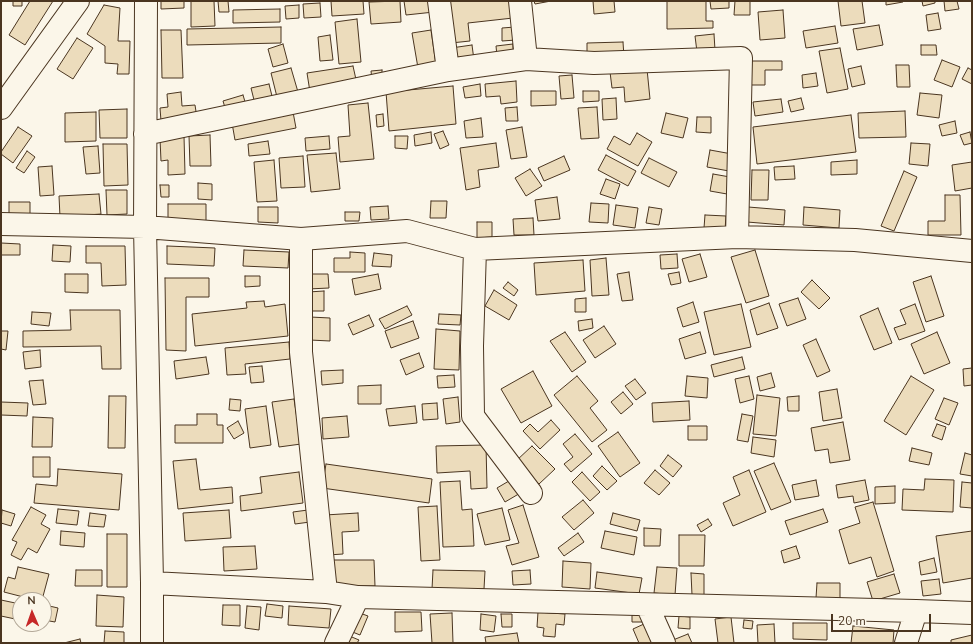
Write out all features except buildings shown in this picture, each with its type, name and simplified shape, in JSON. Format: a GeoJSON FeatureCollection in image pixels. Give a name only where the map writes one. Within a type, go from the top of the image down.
{"type":"FeatureCollection","features":[{"type":"Feature","properties":{"kind":"street"},"geometry":{"type":"LineString","coordinates":[[3,103],[78,1]]}},
{"type":"Feature","properties":{"kind":"street"},"geometry":{"type":"LineString","coordinates":[[146,1],[145,227],[152,643]]}},
{"type":"Feature","properties":{"kind":"street"},"geometry":{"type":"LineString","coordinates":[[439,1],[448,70]]}},
{"type":"Feature","properties":{"kind":"street"},"geometry":{"type":"LineString","coordinates":[[520,1],[526,59]]}},
{"type":"Feature","properties":{"kind":"street"},"geometry":{"type":"LineString","coordinates":[[145,134],[448,70],[526,59],[594,63],[741,58],[737,237]]}},
{"type":"Feature","properties":{"kind":"street"},"geometry":{"type":"LineString","coordinates":[[1,224],[145,227],[301,239],[406,231],[475,249],[737,237],[855,240],[972,251]]}},
{"type":"Feature","properties":{"kind":"street"},"geometry":{"type":"LineString","coordinates":[[301,239],[301,352],[326,592]]}},
{"type":"Feature","properties":{"kind":"street"},"geometry":{"type":"LineString","coordinates":[[475,249],[472,346],[473,416],[531,492]]}},
{"type":"Feature","properties":{"kind":"street"},"geometry":{"type":"LineString","coordinates":[[152,583],[326,592],[358,597],[972,613]]}},
{"type":"Feature","properties":{"kind":"street"},"geometry":{"type":"LineString","coordinates":[[336,643],[358,597]]}},
{"type":"Feature","properties":{"kind":"street"},"geometry":{"type":"LineString","coordinates":[[647,605],[664,643]]}},
{"type":"Feature","properties":{"kind":"street"},"geometry":{"type":"LineString","coordinates":[[906,643],[916,611]]}}]}
